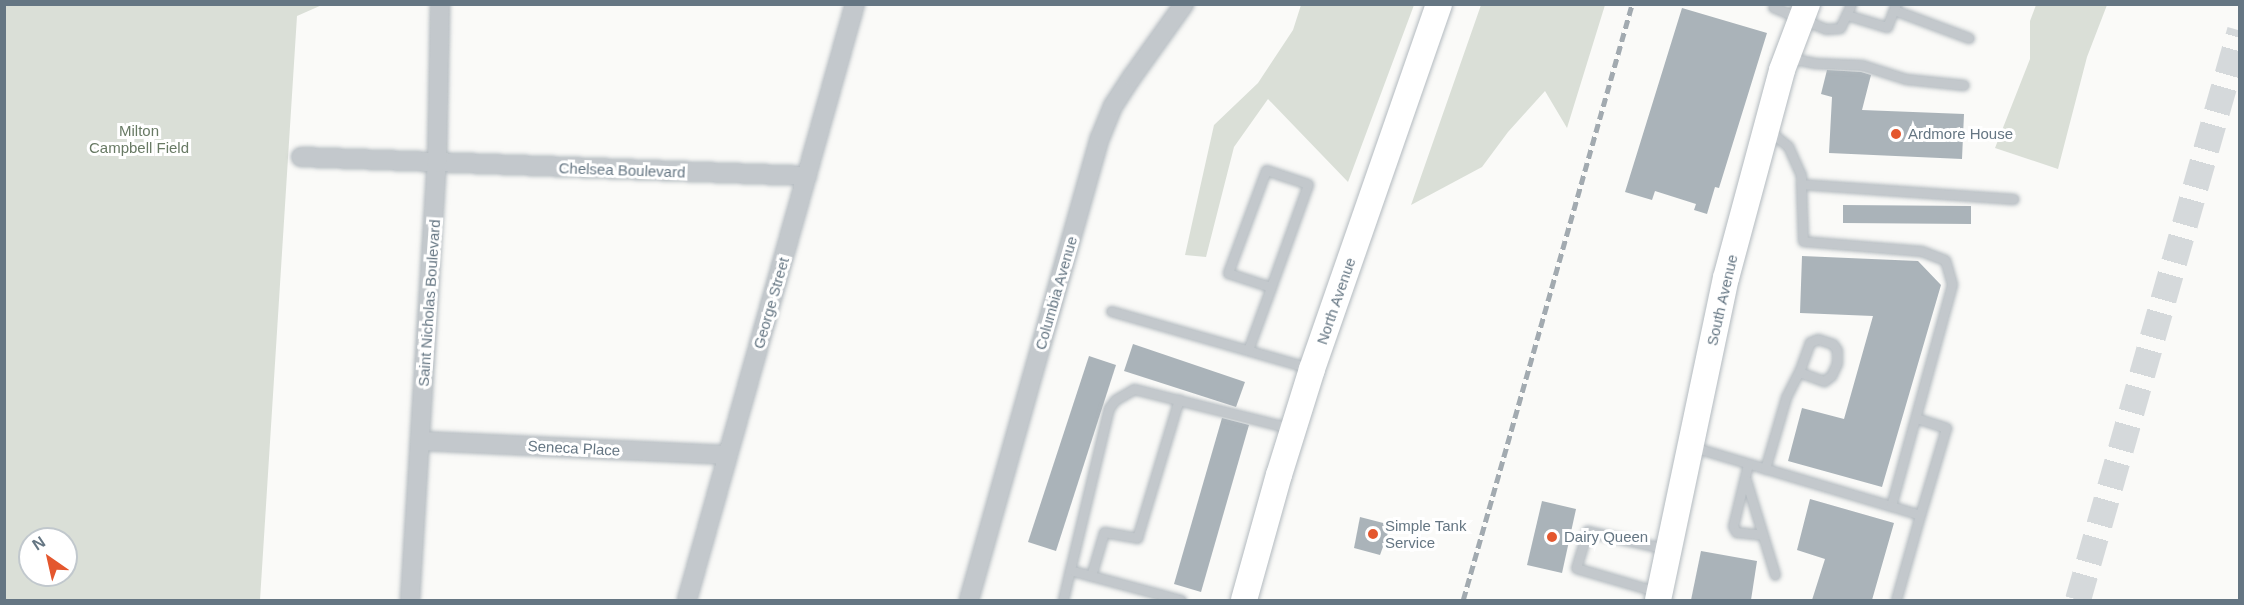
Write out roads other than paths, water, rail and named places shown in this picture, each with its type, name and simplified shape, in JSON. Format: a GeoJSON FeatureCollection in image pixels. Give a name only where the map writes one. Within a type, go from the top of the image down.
{"type":"FeatureCollection","features":[{"type":"Feature","properties":{"kind":"street","name":"Saint Nicholas Boulevard"},"geometry":{"type":"LineString","coordinates":[[410,600],[437,163],[440,4]]}},
{"type":"Feature","properties":{"kind":"street","name":"George Street"},"geometry":{"type":"LineString","coordinates":[[687,600],[855,4]]}},
{"type":"Feature","properties":{"kind":"street","name":"Columbia Avenue"},"geometry":{"type":"LineString","coordinates":[[969,600],[1101,138],[1113,106],[1184,4]]}},
{"type":"Feature","properties":{"kind":"street","name":"North Avenue"},"geometry":{"type":"LineString","coordinates":[[1244,600],[1312,369],[1439,4]]}},
{"type":"Feature","properties":{"kind":"street","name":"South Avenue"},"geometry":{"type":"LineString","coordinates":[[1659,596],[1726,278],[1766,129],[1787,58],[1804,12]]}},
{"type":"Feature","properties":{"kind":"street","name":"Chelsea Boulevard"},"geometry":{"type":"LineString","coordinates":[[301,157],[807,176]]}},
{"type":"Feature","properties":{"kind":"street","name":"Seneca Place"},"geometry":{"type":"LineString","coordinates":[[420,441],[728,455]]}},
{"type":"Feature","properties":{"kind":"lane"},"geometry":{"type":"LineString","coordinates":[[1773,7],[1804,12],[1826,29],[1840,28],[1851,4]]}},
{"type":"Feature","properties":{"kind":"lane"},"geometry":{"type":"LineString","coordinates":[[1846,15],[1887,27],[1895,7],[1969,38]]}},
{"type":"Feature","properties":{"kind":"lane"},"geometry":{"type":"LineString","coordinates":[[1787,58],[1814,63],[1862,65],[1906,79],[1964,85]]}},
{"type":"Feature","properties":{"kind":"lane"},"geometry":{"type":"LineString","coordinates":[[1766,129],[1788,146],[1801,174],[1803,241],[1922,252],[1945,260],[1952,284],[1891,506]]}},
{"type":"Feature","properties":{"kind":"lane"},"geometry":{"type":"LineString","coordinates":[[1248,350],[1271,287],[1308,184],[1266,170],[1228,273],[1271,287]]}},
{"type":"Feature","properties":{"kind":"lane"},"geometry":{"type":"LineString","coordinates":[[1801,184],[2013,198]]}},
{"type":"Feature","properties":{"kind":"lane"},"geometry":{"type":"LineString","coordinates":[[1111,311],[1312,369]]}},
{"type":"Feature","properties":{"kind":"lane"},"geometry":{"type":"LineString","coordinates":[[1765,469],[1786,397],[1799,372],[1810,342],[1818,339],[1833,344],[1838,350],[1837,363],[1831,376],[1824,381],[1799,372]]}},
{"type":"Feature","properties":{"kind":"lane"},"geometry":{"type":"LineString","coordinates":[[1063,600],[1109,408],[1115,400],[1134,389],[1293,428]]}},
{"type":"Feature","properties":{"kind":"lane"},"geometry":{"type":"LineString","coordinates":[[1091,576],[1104,532],[1137,538],[1179,399]]}},
{"type":"Feature","properties":{"kind":"lane"},"geometry":{"type":"LineString","coordinates":[[1896,600],[1946,428],[1916,418]]}},
{"type":"Feature","properties":{"kind":"lane"},"geometry":{"type":"LineString","coordinates":[[1690,446],[1920,515]]}},
{"type":"Feature","properties":{"kind":"lane"},"geometry":{"type":"LineString","coordinates":[[1748,464],[1746,480],[1733,526],[1736,532],[1763,535]]}},
{"type":"Feature","properties":{"kind":"lane"},"geometry":{"type":"LineString","coordinates":[[1746,480],[1775,575]]}},
{"type":"Feature","properties":{"kind":"lane"},"geometry":{"type":"LineString","coordinates":[[1659,596],[1576,568],[1587,531],[1669,549]]}},
{"type":"Feature","properties":{"kind":"lane"},"geometry":{"type":"LineString","coordinates":[[1070,570],[1181,600]]}},
{"type":"Feature","properties":{"kind":"tunnel"},"geometry":{"type":"LineString","coordinates":[[2078,600],[2240,31]]}},
{"type":"Feature","properties":{"kind":"railway"},"geometry":{"type":"LineString","coordinates":[[1463,600],[1632,4]]}},
{"type":"Feature","properties":{"kind":"place","name":"Ardmore House"},"geometry":{"type":"Point","coordinates":[1896,134]}},
{"type":"Feature","properties":{"kind":"place","name":"Simple Tank Service"},"geometry":{"type":"Point","coordinates":[1373,534]}},
{"type":"Feature","properties":{"kind":"place","name":"Dairy Queen"},"geometry":{"type":"Point","coordinates":[1552,537]}},
{"type":"Feature","properties":{"kind":"park label","name":"Milton Campbell Field"},"geometry":{"type":"Point","coordinates":[139,138]}}]}
